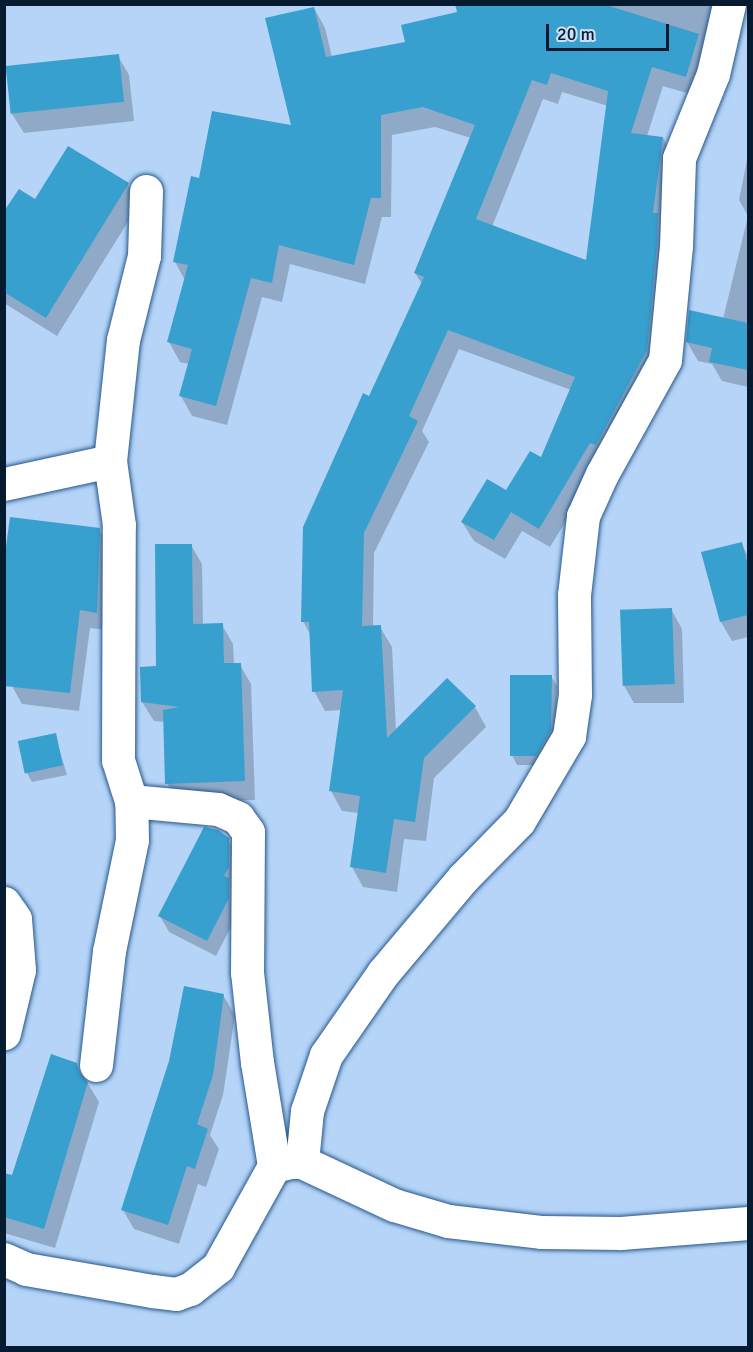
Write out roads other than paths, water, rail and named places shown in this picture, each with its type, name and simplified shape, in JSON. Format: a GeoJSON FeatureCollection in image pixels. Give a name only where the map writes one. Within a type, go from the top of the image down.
{"type":"FeatureCollection","features":[{"type":"Feature","properties":{"kind":"street"},"geometry":{"type":"LineString","coordinates":[[4,1259],[26,1269],[176,1294],[190,1289],[218,1267],[288,1164],[326,1055],[383,973],[463,878],[519,821],[569,736],[575,696],[574,595],[583,516],[602,474],[665,360],[676,246],[679,158],[713,74],[729,4]]}},
{"type":"Feature","properties":{"kind":"street"},"geometry":{"type":"LineString","coordinates":[[96,1065],[109,951],[132,840],[131,801],[118,760],[119,525],[110,461],[123,340],[144,256],[146,191]]}},
{"type":"Feature","properties":{"kind":"street"},"geometry":{"type":"LineString","coordinates":[[4,484],[110,461]]}},
{"type":"Feature","properties":{"kind":"street"},"geometry":{"type":"LineString","coordinates":[[131,801],[218,809],[238,818],[248,831],[247,972],[256,1062],[288,1164]]}},
{"type":"Feature","properties":{"kind":"street"},"geometry":{"type":"LineString","coordinates":[[4,903],[15,919],[19,970],[4,1033]]}},
{"type":"Feature","properties":{"kind":"street"},"geometry":{"type":"LineString","coordinates":[[288,1164],[394,1205],[448,1221],[542,1232],[621,1233],[748,1223]]}}]}
